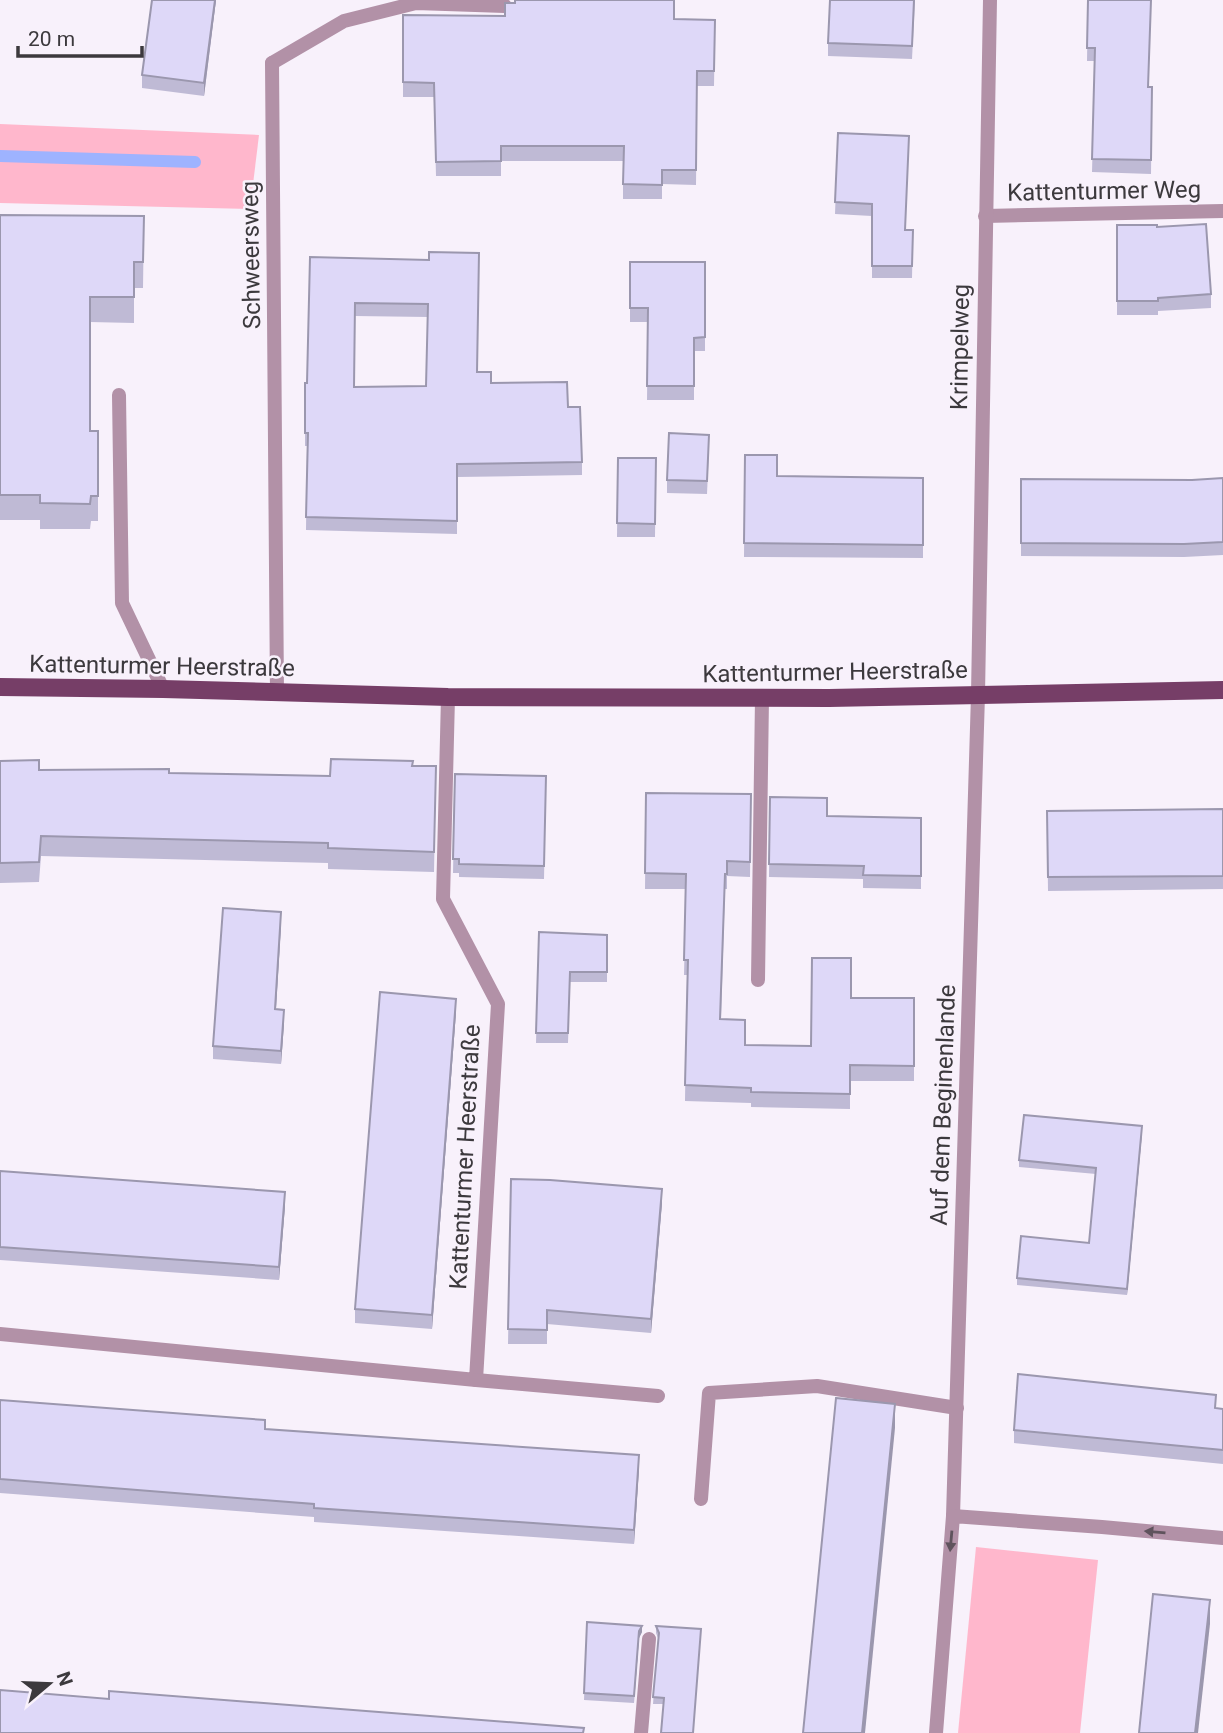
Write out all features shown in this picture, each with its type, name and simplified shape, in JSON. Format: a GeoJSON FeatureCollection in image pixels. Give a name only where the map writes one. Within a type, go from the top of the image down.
{"type":"FeatureCollection","features":[{"type":"Feature","properties":{"kind":"main road","name":"Kattenturmer Heerstraße"},"geometry":{"type":"LineString","coordinates":[[0,687],[448,697],[762,698],[1223,690]]}},
{"type":"Feature","properties":{"kind":"street","name":"Krimpelweg"},"geometry":{"type":"LineString","coordinates":[[978,695],[990,0]]}},
{"type":"Feature","properties":{"kind":"street","name":"Schweersweg"},"geometry":{"type":"LineString","coordinates":[[277,694],[272,63],[344,21],[416,3],[505,6]]}},
{"type":"Feature","properties":{"kind":"street","name":"Kattenturmer Weg"},"geometry":{"type":"LineString","coordinates":[[985,216],[1223,211]]}},
{"type":"Feature","properties":{"kind":"street"},"geometry":{"type":"LineString","coordinates":[[119,395],[122,603],[163,689]]}},
{"type":"Feature","properties":{"kind":"street","name":"Auf dem Beginenlande"},"geometry":{"type":"LineString","coordinates":[[936,1733],[953,1516],[978,695]]}},
{"type":"Feature","properties":{"kind":"street","name":"Kattenturmer Heerstraße"},"geometry":{"type":"LineString","coordinates":[[448,697],[443,899],[498,1004],[476,1380]]}},
{"type":"Feature","properties":{"kind":"street"},"geometry":{"type":"LineString","coordinates":[[758,980],[762,698]]}},
{"type":"Feature","properties":{"kind":"street"},"geometry":{"type":"LineString","coordinates":[[0,1334],[658,1396]]}},
{"type":"Feature","properties":{"kind":"street"},"geometry":{"type":"LineString","coordinates":[[701,1499],[709,1393],[817,1387],[957,1408]]}},
{"type":"Feature","properties":{"kind":"street"},"geometry":{"type":"LineString","coordinates":[[953,1516],[1223,1538]]}},
{"type":"Feature","properties":{"kind":"street"},"geometry":{"type":"LineString","coordinates":[[642,1733],[649,1639]]}},
{"type":"Feature","properties":{"kind":"shaded area"},"geometry":{"type":"Polygon","coordinates":[[[0,124],[259,135],[250,209],[0,203],[0,124]]]}},
{"type":"Feature","properties":{"kind":"shaded area"},"geometry":{"type":"Polygon","coordinates":[[[976,1547],[1098,1560],[1080,1733],[958,1733],[976,1547]]]}},
{"type":"Feature","properties":{"kind":"building"},"geometry":{"type":"Polygon","coordinates":[[[152,0],[215,0],[204,83],[142,75],[152,0]]]}},
{"type":"Feature","properties":{"kind":"building"},"geometry":{"type":"Polygon","coordinates":[[[515,0],[674,0],[674,19],[715,20],[714,71],[697,71],[696,170],[662,170],[662,185],[623,184],[624,146],[501,146],[501,161],[436,162],[434,83],[403,82],[403,15],[505,16],[505,3],[515,3],[515,0]]]}},
{"type":"Feature","properties":{"kind":"building"},"geometry":{"type":"Polygon","coordinates":[[[830,0],[914,0],[912,46],[828,43],[830,0]]]}},
{"type":"Feature","properties":{"kind":"building"},"geometry":{"type":"Polygon","coordinates":[[[1088,0],[1151,0],[1148,87],[1152,87],[1151,160],[1092,159],[1095,48],[1087,48],[1088,0]]]}},
{"type":"Feature","properties":{"kind":"building"},"geometry":{"type":"Polygon","coordinates":[[[838,133],[909,136],[905,230],[913,230],[912,266],[872,266],[872,204],[835,202],[838,133]]]}},
{"type":"Feature","properties":{"kind":"building"},"geometry":{"type":"Polygon","coordinates":[[[0,215],[144,216],[143,262],[134,262],[134,297],[90,297],[90,431],[98,431],[98,496],[91,496],[90,504],[40,503],[40,495],[0,495],[0,215]]]}},
{"type":"Feature","properties":{"kind":"building"},"geometry":{"type":"Polygon","coordinates":[[[1206,224],[1211,294],[1158,298],[1158,301],[1117,301],[1117,225],[1157,227],[1206,224]]]}},
{"type":"Feature","properties":{"kind":"building"},"geometry":{"type":"Polygon","coordinates":[[[429,252],[479,253],[477,372],[491,372],[491,383],[567,382],[568,407],[580,407],[582,462],[457,464],[457,521],[306,517],[308,433],[305,433],[305,383],[310,257],[429,260],[429,252]],[[355,303],[354,387],[426,386],[428,304],[355,303]]]}},
{"type":"Feature","properties":{"kind":"building"},"geometry":{"type":"Polygon","coordinates":[[[630,262],[705,262],[705,337],[694,338],[694,386],[647,386],[648,308],[630,308],[630,262]]]}},
{"type":"Feature","properties":{"kind":"building"},"geometry":{"type":"Polygon","coordinates":[[[669,433],[709,435],[707,481],[667,480],[669,433]]]}},
{"type":"Feature","properties":{"kind":"building"},"geometry":{"type":"Polygon","coordinates":[[[745,455],[777,455],[777,476],[923,478],[923,545],[744,543],[745,455]]]}},
{"type":"Feature","properties":{"kind":"building"},"geometry":{"type":"Polygon","coordinates":[[[618,458],[656,458],[655,524],[617,523],[618,458]]]}},
{"type":"Feature","properties":{"kind":"building"},"geometry":{"type":"Polygon","coordinates":[[[1223,478],[1223,542],[1021,543],[1021,479],[1223,478]]]}},
{"type":"Feature","properties":{"kind":"building"},"geometry":{"type":"Polygon","coordinates":[[[331,759],[413,761],[412,766],[436,766],[434,852],[328,848],[328,843],[41,836],[39,862],[0,863],[0,761],[39,760],[39,770],[169,769],[169,773],[330,776],[331,759]]]}},
{"type":"Feature","properties":{"kind":"building"},"geometry":{"type":"Polygon","coordinates":[[[455,774],[546,776],[544,866],[459,864],[459,859],[453,859],[455,774]]]}},
{"type":"Feature","properties":{"kind":"building"},"geometry":{"type":"Polygon","coordinates":[[[646,793],[751,794],[750,862],[727,861],[725,874],[720,1019],[745,1020],[745,1045],[811,1046],[812,958],[851,958],[851,998],[914,998],[914,1066],[850,1065],[850,1094],[751,1092],[751,1088],[685,1085],[688,960],[684,960],[686,874],[645,873],[646,793]]]}},
{"type":"Feature","properties":{"kind":"building"},"geometry":{"type":"Polygon","coordinates":[[[770,797],[827,798],[827,816],[921,818],[921,876],[863,875],[864,866],[769,864],[770,797]]]}},
{"type":"Feature","properties":{"kind":"building"},"geometry":{"type":"Polygon","coordinates":[[[1223,809],[1223,876],[1048,877],[1047,811],[1223,809]]]}},
{"type":"Feature","properties":{"kind":"building"},"geometry":{"type":"Polygon","coordinates":[[[223,908],[281,912],[275,1009],[284,1010],[281,1051],[213,1046],[223,908]]]}},
{"type":"Feature","properties":{"kind":"building"},"geometry":{"type":"Polygon","coordinates":[[[539,932],[607,935],[607,972],[570,972],[568,1033],[536,1033],[539,932]]]}},
{"type":"Feature","properties":{"kind":"building"},"geometry":{"type":"Polygon","coordinates":[[[380,992],[456,999],[432,1315],[355,1309],[380,992]]]}},
{"type":"Feature","properties":{"kind":"building"},"geometry":{"type":"Polygon","coordinates":[[[1024,1115],[1142,1126],[1127,1289],[1017,1278],[1021,1236],[1089,1243],[1096,1168],[1019,1160],[1024,1115]]]}},
{"type":"Feature","properties":{"kind":"building"},"geometry":{"type":"Polygon","coordinates":[[[0,1171],[285,1192],[279,1267],[0,1247],[0,1171]]]}},
{"type":"Feature","properties":{"kind":"building"},"geometry":{"type":"Polygon","coordinates":[[[511,1179],[662,1189],[651,1319],[547,1310],[547,1330],[508,1329],[511,1179]]]}},
{"type":"Feature","properties":{"kind":"building"},"geometry":{"type":"Polygon","coordinates":[[[1018,1374],[1216,1395],[1215,1408],[1223,1409],[1223,1450],[1014,1430],[1018,1374]]]}},
{"type":"Feature","properties":{"kind":"building"},"geometry":{"type":"Polygon","coordinates":[[[836,1398],[895,1404],[862,1733],[803,1733],[836,1398]]]}},
{"type":"Feature","properties":{"kind":"building"},"geometry":{"type":"Polygon","coordinates":[[[0,1400],[265,1420],[265,1429],[639,1455],[634,1530],[314,1508],[314,1504],[0,1479],[0,1400]]]}},
{"type":"Feature","properties":{"kind":"building"},"geometry":{"type":"Polygon","coordinates":[[[1153,1594],[1210,1600],[1195,1733],[1139,1733],[1153,1594]]]}},
{"type":"Feature","properties":{"kind":"building"},"geometry":{"type":"Polygon","coordinates":[[[587,1622],[642,1626],[639,1631],[634,1696],[584,1693],[587,1622]]]}},
{"type":"Feature","properties":{"kind":"building"},"geometry":{"type":"Polygon","coordinates":[[[656,1626],[701,1629],[693,1733],[661,1733],[664,1698],[653,1697],[659,1633],[656,1626]]]}},
{"type":"Feature","properties":{"kind":"building"},"geometry":{"type":"Polygon","coordinates":[[[0,1690],[109,1699],[109,1691],[584,1728],[583,1733],[0,1733],[0,1690]]]}},
{"type":"Feature","properties":{"kind":"waterway"},"geometry":{"type":"LineString","coordinates":[[0,156],[195,162]]}}]}
